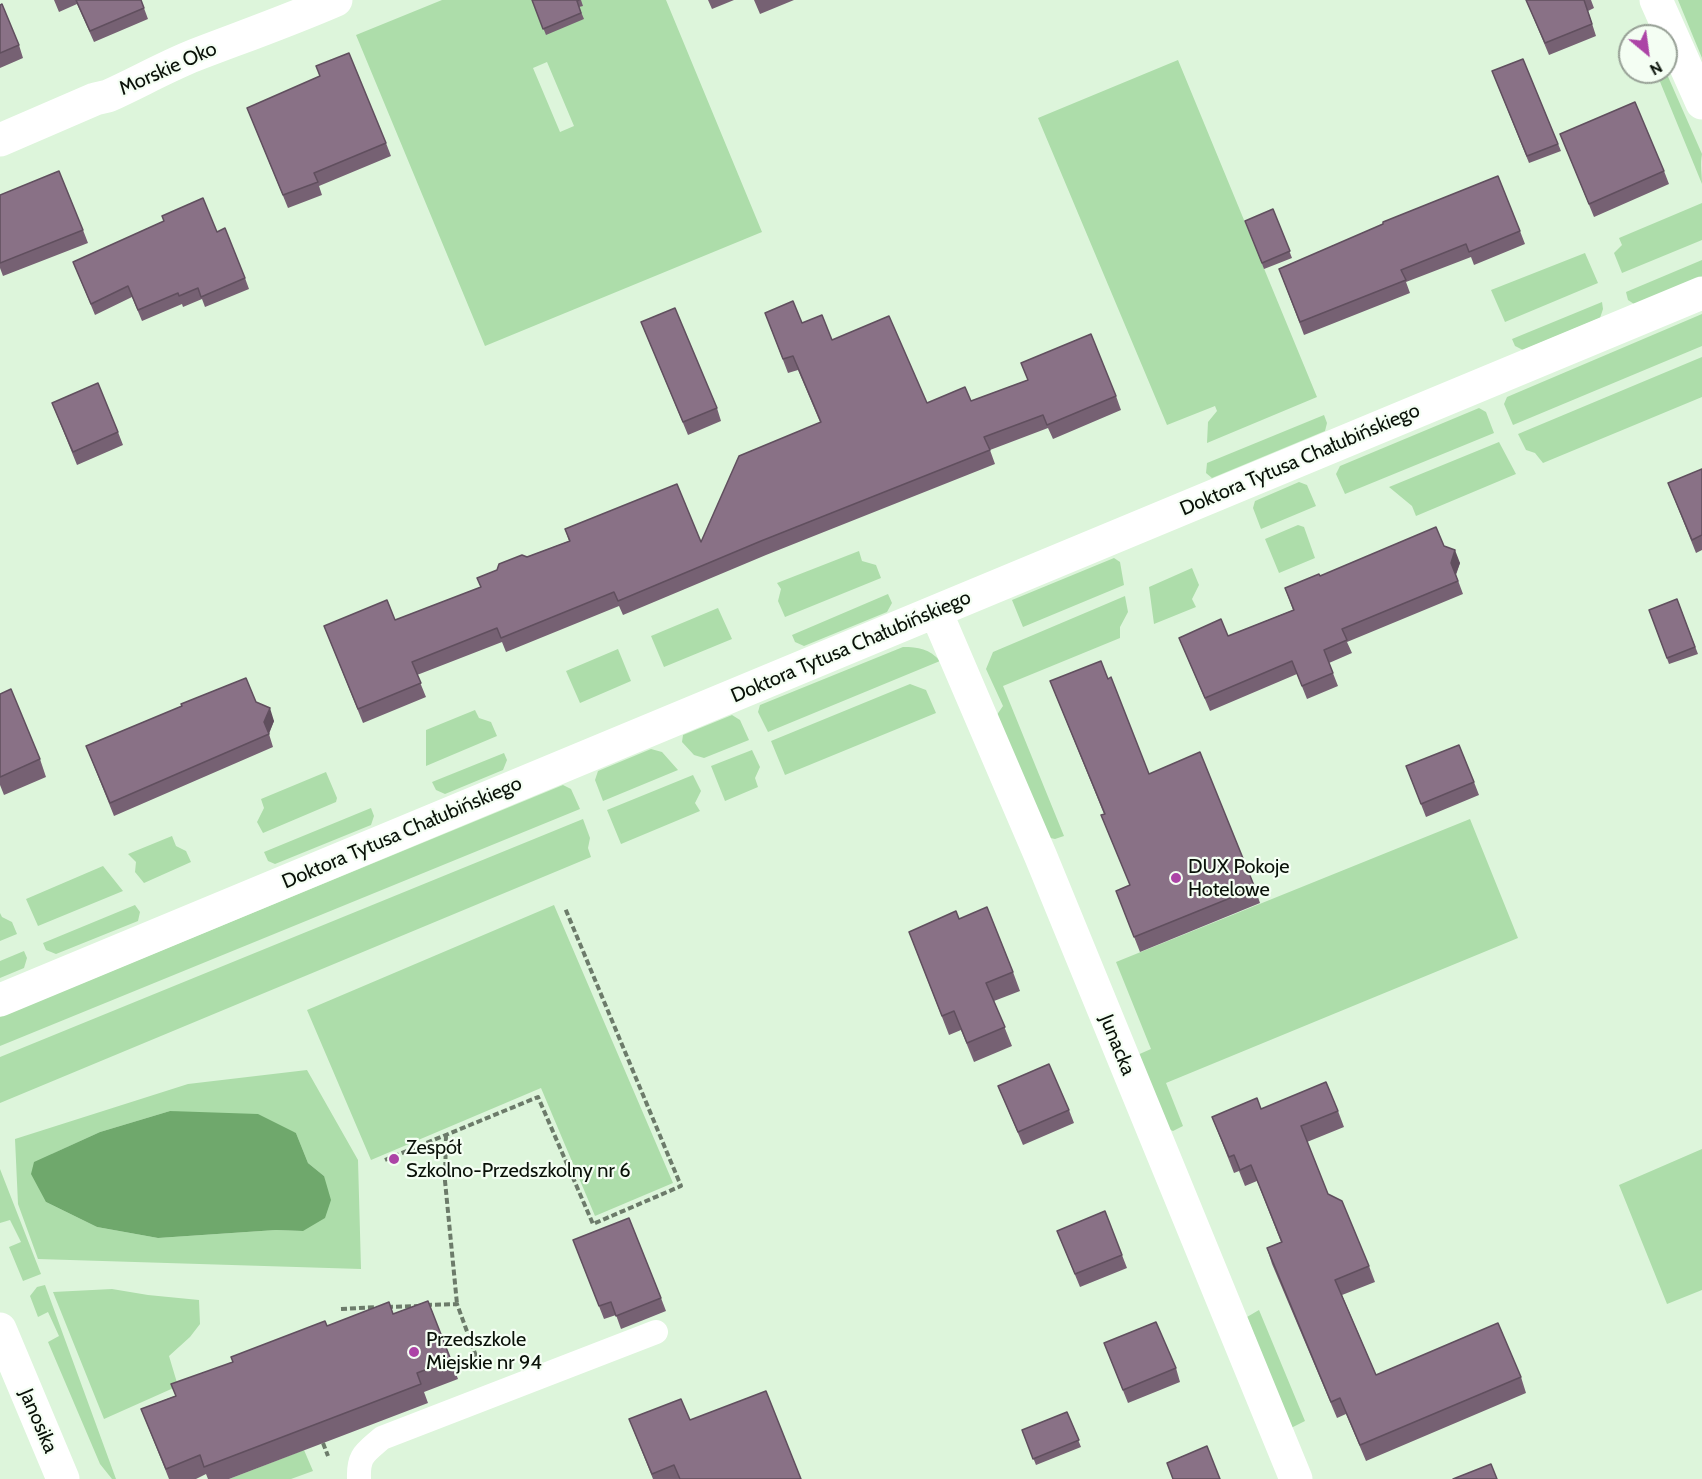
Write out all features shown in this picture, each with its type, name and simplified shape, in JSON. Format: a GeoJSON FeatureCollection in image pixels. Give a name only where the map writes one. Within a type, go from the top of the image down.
{"type":"FeatureCollection","features":[{"type":"Feature","properties":{"kind":"street","name":"Morskie Oko"},"geometry":{"type":"LineString","coordinates":[[0,140],[95,99],[108,96],[194,56],[253,32],[283,23],[336,0]]}},
{"type":"Feature","properties":{"kind":"street"},"geometry":{"type":"LineString","coordinates":[[1656,0],[1702,103]]}},
{"type":"Feature","properties":{"kind":"street","name":"Doktora Tytusa Chałubińskiego"},"geometry":{"type":"LineString","coordinates":[[0,1000],[1702,293]]}},
{"type":"Feature","properties":{"kind":"street","name":"Junacka"},"geometry":{"type":"LineString","coordinates":[[936,612],[1041,858],[1296,1479]]}},
{"type":"Feature","properties":{"kind":"street","name":"Janosika"},"geometry":{"type":"LineString","coordinates":[[0,1329],[63,1479]]}},
{"type":"Feature","properties":{"kind":"lane"},"geometry":{"type":"LineString","coordinates":[[359,1479],[358,1464],[362,1455],[381,1438],[656,1332]]}},
{"type":"Feature","properties":{"kind":"path"},"geometry":{"type":"LineString","coordinates":[[385,1160],[538,1097],[593,1224],[681,1186],[565,908]]}},
{"type":"Feature","properties":{"kind":"path"},"geometry":{"type":"LineString","coordinates":[[446,1135],[446,1181],[457,1304],[491,1396]]}},
{"type":"Feature","properties":{"kind":"path"},"geometry":{"type":"LineString","coordinates":[[342,1309],[457,1304]]}},
{"type":"Feature","properties":{"kind":"shaded area"},"geometry":{"type":"Polygon","coordinates":[[[442,0],[666,0],[762,232],[485,346],[356,35],[442,0]],[[547,62],[533,68],[560,132],[574,126],[547,62]]]}},
{"type":"Feature","properties":{"kind":"shaded area"},"geometry":{"type":"Polygon","coordinates":[[[1678,0],[1702,0],[1702,58],[1678,0]]]}},
{"type":"Feature","properties":{"kind":"shaded area"},"geometry":{"type":"Polygon","coordinates":[[[1178,60],[1317,397],[1207,443],[1208,422],[1217,411],[1215,406],[1167,425],[1038,118],[1178,60]]]}},
{"type":"Feature","properties":{"kind":"shaded area"},"geometry":{"type":"Polygon","coordinates":[[[1661,84],[1671,84],[1702,154],[1702,184],[1661,84]]]}},
{"type":"Feature","properties":{"kind":"shaded area"},"geometry":{"type":"Polygon","coordinates":[[[1702,203],[1702,240],[1622,273],[1614,253],[1622,245],[1619,238],[1702,203]]]}},
{"type":"Feature","properties":{"kind":"shaded area"},"geometry":{"type":"Polygon","coordinates":[[[1585,253],[1598,283],[1505,322],[1491,290],[1585,253]]]}},
{"type":"Feature","properties":{"kind":"shaded area"},"geometry":{"type":"Polygon","coordinates":[[[1702,260],[1702,278],[1634,304],[1628,300],[1626,292],[1702,260]]]}},
{"type":"Feature","properties":{"kind":"shaded area"},"geometry":{"type":"Polygon","coordinates":[[[1602,302],[1603,309],[1600,318],[1523,350],[1515,346],[1512,339],[1602,302]]]}},
{"type":"Feature","properties":{"kind":"shaded area"},"geometry":{"type":"Polygon","coordinates":[[[1702,314],[1702,346],[1513,425],[1504,404],[1507,397],[1702,314]]]}},
{"type":"Feature","properties":{"kind":"shaded area"},"geometry":{"type":"Polygon","coordinates":[[[1702,357],[1702,397],[1543,463],[1535,453],[1526,450],[1518,434],[1702,357]]]}},
{"type":"Feature","properties":{"kind":"shaded area"},"geometry":{"type":"Polygon","coordinates":[[[1479,408],[1486,412],[1494,433],[1345,494],[1336,474],[1340,466],[1479,408]]]}},
{"type":"Feature","properties":{"kind":"shaded area"},"geometry":{"type":"Polygon","coordinates":[[[1324,415],[1327,423],[1325,431],[1212,478],[1206,473],[1207,463],[1324,415]]]}},
{"type":"Feature","properties":{"kind":"shaded area"},"geometry":{"type":"Polygon","coordinates":[[[1499,442],[1516,474],[1416,516],[1412,506],[1389,487],[1499,442]]]}},
{"type":"Feature","properties":{"kind":"shaded area"},"geometry":{"type":"Polygon","coordinates":[[[1299,482],[1307,485],[1316,506],[1261,529],[1253,508],[1255,501],[1299,482]]]}},
{"type":"Feature","properties":{"kind":"shaded area"},"geometry":{"type":"Polygon","coordinates":[[[1298,525],[1304,527],[1315,558],[1279,573],[1265,539],[1298,525]]]}},
{"type":"Feature","properties":{"kind":"shaded area"},"geometry":{"type":"Polygon","coordinates":[[[859,551],[862,561],[876,565],[881,578],[785,617],[778,601],[781,589],[777,583],[859,551]]]}},
{"type":"Feature","properties":{"kind":"shaded area"},"geometry":{"type":"Polygon","coordinates":[[[1114,558],[1120,562],[1124,585],[1023,627],[1012,600],[1114,558]]]}},
{"type":"Feature","properties":{"kind":"shaded area"},"geometry":{"type":"Polygon","coordinates":[[[1192,568],[1199,585],[1192,599],[1196,607],[1154,624],[1149,587],[1192,568]]]}},
{"type":"Feature","properties":{"kind":"shaded area"},"geometry":{"type":"Polygon","coordinates":[[[888,594],[892,603],[887,612],[804,646],[795,642],[792,635],[888,594]]]}},
{"type":"Feature","properties":{"kind":"shaded area"},"geometry":{"type":"Polygon","coordinates":[[[1125,596],[1128,612],[1120,627],[1120,638],[1003,686],[1064,836],[1055,839],[1046,837],[994,719],[1003,706],[986,669],[993,652],[1125,596]]]}},
{"type":"Feature","properties":{"kind":"shaded area"},"geometry":{"type":"Polygon","coordinates":[[[718,608],[732,639],[664,667],[651,636],[718,608]]]}},
{"type":"Feature","properties":{"kind":"shaded area"},"geometry":{"type":"Polygon","coordinates":[[[903,647],[923,649],[940,661],[768,732],[758,712],[760,705],[903,647]]]}},
{"type":"Feature","properties":{"kind":"shaded area"},"geometry":{"type":"Polygon","coordinates":[[[618,649],[631,681],[580,703],[566,671],[618,649]]]}},
{"type":"Feature","properties":{"kind":"shaded area"},"geometry":{"type":"Polygon","coordinates":[[[910,684],[926,690],[936,713],[785,775],[771,741],[910,684]]]}},
{"type":"Feature","properties":{"kind":"shaded area"},"geometry":{"type":"Polygon","coordinates":[[[475,710],[479,718],[491,722],[497,736],[426,766],[426,730],[475,710]]]}},
{"type":"Feature","properties":{"kind":"shaded area"},"geometry":{"type":"Polygon","coordinates":[[[732,715],[740,720],[749,740],[704,758],[694,755],[682,742],[683,735],[732,715]]]}},
{"type":"Feature","properties":{"kind":"shaded area"},"geometry":{"type":"Polygon","coordinates":[[[651,749],[662,752],[678,770],[603,801],[595,780],[598,771],[651,749]]]}},
{"type":"Feature","properties":{"kind":"shaded area"},"geometry":{"type":"Polygon","coordinates":[[[752,750],[760,767],[755,778],[758,787],[725,801],[711,766],[752,750]]]}},
{"type":"Feature","properties":{"kind":"shaded area"},"geometry":{"type":"Polygon","coordinates":[[[504,753],[507,760],[503,770],[445,794],[436,790],[432,782],[504,753]]]}},
{"type":"Feature","properties":{"kind":"shaded area"},"geometry":{"type":"Polygon","coordinates":[[[326,772],[337,798],[336,802],[263,833],[257,822],[264,808],[261,799],[326,772]]]}},
{"type":"Feature","properties":{"kind":"shaded area"},"geometry":{"type":"Polygon","coordinates":[[[693,775],[701,791],[695,803],[700,811],[621,844],[607,810],[693,775]]]}},
{"type":"Feature","properties":{"kind":"shaded area"},"geometry":{"type":"Polygon","coordinates":[[[563,785],[571,789],[580,809],[0,1046],[0,1017],[563,785]]]}},
{"type":"Feature","properties":{"kind":"shaded area"},"geometry":{"type":"Polygon","coordinates":[[[371,808],[374,816],[371,825],[275,864],[268,861],[264,852],[371,808]]]}},
{"type":"Feature","properties":{"kind":"shaded area"},"geometry":{"type":"Polygon","coordinates":[[[583,819],[590,838],[588,848],[591,857],[0,1103],[0,1057],[583,819]]]}},
{"type":"Feature","properties":{"kind":"shaded area"},"geometry":{"type":"Polygon","coordinates":[[[1470,819],[1518,938],[1166,1083],[1183,1126],[1173,1131],[1166,1128],[1135,1056],[1151,1049],[1116,962],[1470,819]]]}},
{"type":"Feature","properties":{"kind":"shaded area"},"geometry":{"type":"Polygon","coordinates":[[[172,836],[176,846],[186,851],[191,862],[144,883],[135,872],[136,862],[128,854],[172,836]]]}},
{"type":"Feature","properties":{"kind":"shaded area"},"geometry":{"type":"Polygon","coordinates":[[[103,866],[123,891],[38,926],[26,899],[103,866]]]}},
{"type":"Feature","properties":{"kind":"shaded area"},"geometry":{"type":"Polygon","coordinates":[[[135,905],[140,912],[138,921],[56,954],[46,950],[43,943],[135,905]]]}},
{"type":"Feature","properties":{"kind":"shaded area"},"geometry":{"type":"Polygon","coordinates":[[[554,905],[673,1183],[595,1216],[541,1088],[371,1160],[307,1010],[554,905]]]}},
{"type":"Feature","properties":{"kind":"shaded area"},"geometry":{"type":"Polygon","coordinates":[[[0,913],[2,917],[12,922],[17,934],[0,941],[0,913]]]}},
{"type":"Feature","properties":{"kind":"shaded area"},"geometry":{"type":"Polygon","coordinates":[[[24,951],[27,958],[24,968],[0,978],[0,961],[24,951]]]}},
{"type":"Feature","properties":{"kind":"shaded area"},"geometry":{"type":"Polygon","coordinates":[[[307,1070],[358,1160],[361,1269],[38,1259],[18,1204],[15,1139],[188,1084],[307,1070]],[[170,1111],[100,1132],[52,1154],[46,1202],[97,1227],[158,1238],[276,1230],[303,1231],[324,1176],[308,1163],[296,1133],[170,1111]]]}},
{"type":"Feature","properties":{"kind":"shaded area"},"geometry":{"type":"Polygon","coordinates":[[[170,1111],[258,1114],[296,1133],[308,1163],[324,1176],[331,1200],[325,1218],[303,1231],[276,1230],[158,1238],[97,1227],[46,1202],[31,1174],[34,1162],[100,1132],[170,1111]]]}},
{"type":"Feature","properties":{"kind":"shaded area"},"geometry":{"type":"Polygon","coordinates":[[[1702,1149],[1702,1290],[1667,1304],[1619,1185],[1702,1149]]]}},
{"type":"Feature","properties":{"kind":"shaded area"},"geometry":{"type":"Polygon","coordinates":[[[0,1169],[41,1274],[23,1281],[9,1247],[21,1242],[10,1220],[0,1223],[0,1169]]]}},
{"type":"Feature","properties":{"kind":"shaded area"},"geometry":{"type":"Polygon","coordinates":[[[45,1285],[116,1479],[112,1479],[100,1464],[48,1342],[59,1336],[48,1312],[38,1317],[30,1296],[37,1287],[45,1285]]]}},
{"type":"Feature","properties":{"kind":"shaded area"},"geometry":{"type":"Polygon","coordinates":[[[112,1289],[199,1300],[200,1324],[190,1337],[169,1356],[178,1386],[104,1419],[53,1292],[112,1289]]]}},
{"type":"Feature","properties":{"kind":"shaded area"},"geometry":{"type":"Polygon","coordinates":[[[1259,1310],[1305,1421],[1291,1428],[1247,1317],[1259,1310]]]}},
{"type":"Feature","properties":{"kind":"shaded area"},"geometry":{"type":"Polygon","coordinates":[[[304,1450],[313,1471],[291,1479],[229,1479],[304,1450]]]}},
{"type":"Feature","properties":{"kind":"building"},"geometry":{"type":"Polygon","coordinates":[[[76,0],[141,0],[144,8],[90,31],[76,0]]]}},
{"type":"Feature","properties":{"kind":"building"},"geometry":{"type":"Polygon","coordinates":[[[532,0],[579,0],[577,1],[581,13],[543,29],[532,0]]]}},
{"type":"Feature","properties":{"kind":"building"},"geometry":{"type":"Polygon","coordinates":[[[1526,0],[1584,0],[1592,24],[1545,43],[1526,0]]]}},
{"type":"Feature","properties":{"kind":"building"},"geometry":{"type":"Polygon","coordinates":[[[2,4],[19,45],[0,53],[0,5],[2,4]]]}},
{"type":"Feature","properties":{"kind":"building"},"geometry":{"type":"Polygon","coordinates":[[[349,53],[386,143],[314,173],[318,182],[283,195],[247,108],[320,76],[316,66],[349,53]]]}},
{"type":"Feature","properties":{"kind":"building"},"geometry":{"type":"Polygon","coordinates":[[[1523,59],[1558,144],[1527,156],[1492,71],[1523,59]]]}},
{"type":"Feature","properties":{"kind":"building"},"geometry":{"type":"Polygon","coordinates":[[[1635,102],[1664,171],[1589,204],[1560,134],[1635,102]]]}},
{"type":"Feature","properties":{"kind":"building"},"geometry":{"type":"Polygon","coordinates":[[[59,171],[83,230],[0,263],[0,195],[59,171]]]}},
{"type":"Feature","properties":{"kind":"building"},"geometry":{"type":"Polygon","coordinates":[[[1498,176],[1520,231],[1469,252],[1466,244],[1401,270],[1406,280],[1300,322],[1279,269],[1383,224],[1383,222],[1498,176]]]}},
{"type":"Feature","properties":{"kind":"building"},"geometry":{"type":"Polygon","coordinates":[[[203,198],[217,232],[225,228],[245,278],[201,297],[198,288],[179,296],[178,293],[138,310],[128,286],[91,304],[73,262],[164,221],[162,216],[203,198]]]}},
{"type":"Feature","properties":{"kind":"building"},"geometry":{"type":"Polygon","coordinates":[[[1273,209],[1290,251],[1262,263],[1245,221],[1273,209]]]}},
{"type":"Feature","properties":{"kind":"building"},"geometry":{"type":"Polygon","coordinates":[[[793,301],[802,323],[822,315],[832,340],[889,316],[927,403],[965,387],[971,401],[1028,380],[1021,363],[1091,334],[1116,396],[1047,425],[1043,415],[984,437],[990,450],[761,541],[618,601],[614,592],[501,638],[497,628],[412,662],[421,683],[358,709],[324,626],[387,600],[395,620],[481,587],[477,578],[497,570],[499,564],[522,555],[527,557],[570,541],[565,529],[677,484],[701,542],[739,456],[821,422],[793,356],[783,359],[765,313],[793,301]]]}},
{"type":"Feature","properties":{"kind":"building"},"geometry":{"type":"Polygon","coordinates":[[[675,308],[717,408],[683,422],[641,322],[675,308]]]}},
{"type":"Feature","properties":{"kind":"building"},"geometry":{"type":"Polygon","coordinates":[[[98,383],[118,432],[73,452],[52,403],[98,383]]]}},
{"type":"Feature","properties":{"kind":"building"},"geometry":{"type":"Polygon","coordinates":[[[1702,469],[1702,535],[1692,540],[1668,483],[1702,469]]]}},
{"type":"Feature","properties":{"kind":"building"},"geometry":{"type":"Polygon","coordinates":[[[1436,527],[1444,546],[1455,550],[1451,563],[1458,581],[1342,629],[1347,640],[1324,650],[1333,673],[1302,686],[1292,661],[1205,698],[1179,638],[1221,619],[1228,636],[1294,610],[1285,588],[1319,574],[1320,576],[1436,527]]]}},
{"type":"Feature","properties":{"kind":"building"},"geometry":{"type":"Polygon","coordinates":[[[1677,599],[1695,647],[1667,658],[1649,610],[1677,599]]]}},
{"type":"Feature","properties":{"kind":"building"},"geometry":{"type":"Polygon","coordinates":[[[1101,661],[1108,679],[1111,677],[1149,774],[1200,752],[1255,888],[1134,937],[1116,891],[1130,885],[1101,815],[1105,814],[1050,681],[1101,661]]]}},
{"type":"Feature","properties":{"kind":"building"},"geometry":{"type":"Polygon","coordinates":[[[246,678],[256,702],[270,708],[264,722],[269,734],[110,803],[86,746],[246,678]]]}},
{"type":"Feature","properties":{"kind":"building"},"geometry":{"type":"Polygon","coordinates":[[[11,689],[40,759],[0,777],[0,694],[11,689]]]}},
{"type":"Feature","properties":{"kind":"building"},"geometry":{"type":"Polygon","coordinates":[[[1459,745],[1474,782],[1421,804],[1406,766],[1459,745]]]}},
{"type":"Feature","properties":{"kind":"building"},"geometry":{"type":"Polygon","coordinates":[[[987,907],[1013,972],[986,983],[1005,1027],[967,1043],[954,1011],[942,1016],[909,932],[956,911],[959,919],[987,907]]]}},
{"type":"Feature","properties":{"kind":"building"},"geometry":{"type":"Polygon","coordinates":[[[1049,1064],[1069,1110],[1018,1132],[998,1086],[1049,1064]]]}},
{"type":"Feature","properties":{"kind":"building"},"geometry":{"type":"Polygon","coordinates":[[[1326,1082],[1338,1111],[1301,1126],[1328,1194],[1342,1201],[1369,1266],[1335,1280],[1376,1375],[1498,1323],[1521,1377],[1360,1445],[1340,1398],[1331,1402],[1267,1248],[1282,1242],[1251,1165],[1240,1170],[1234,1155],[1229,1157],[1212,1117],[1257,1098],[1261,1109],[1326,1082]]]}},
{"type":"Feature","properties":{"kind":"building"},"geometry":{"type":"Polygon","coordinates":[[[1105,1211],[1122,1255],[1075,1274],[1057,1231],[1105,1211]]]}},
{"type":"Feature","properties":{"kind":"building"},"geometry":{"type":"Polygon","coordinates":[[[629,1218],[661,1298],[616,1316],[611,1302],[599,1306],[573,1240],[629,1218]]]}},
{"type":"Feature","properties":{"kind":"building"},"geometry":{"type":"Polygon","coordinates":[[[428,1301],[451,1360],[417,1373],[421,1384],[204,1467],[200,1455],[166,1469],[141,1409],[176,1396],[171,1384],[233,1362],[231,1357],[325,1321],[327,1326],[389,1302],[393,1314],[428,1301]]]}},
{"type":"Feature","properties":{"kind":"building"},"geometry":{"type":"Polygon","coordinates":[[[1156,1322],[1176,1368],[1123,1390],[1104,1343],[1156,1322]]]}},
{"type":"Feature","properties":{"kind":"building"},"geometry":{"type":"Polygon","coordinates":[[[766,1391],[801,1479],[680,1479],[674,1465],[652,1474],[629,1419],[681,1399],[690,1420],[766,1391]]]}},
{"type":"Feature","properties":{"kind":"building"},"geometry":{"type":"Polygon","coordinates":[[[1067,1412],[1079,1440],[1033,1459],[1022,1430],[1067,1412]]]}},
{"type":"Feature","properties":{"kind":"building"},"geometry":{"type":"Polygon","coordinates":[[[1207,1446],[1220,1479],[1173,1479],[1167,1463],[1207,1446]]]}},
{"type":"Feature","properties":{"kind":"building"},"geometry":{"type":"Polygon","coordinates":[[[1491,1464],[1497,1479],[1453,1479],[1491,1464]]]}},
{"type":"Feature","properties":{"kind":"place","name":"DUX Pokoje Hotelowe"},"geometry":{"type":"Point","coordinates":[1176,878]}},
{"type":"Feature","properties":{"kind":"place","name":"Zespół Szkolno-Przedszkolny nr 6"},"geometry":{"type":"Point","coordinates":[394,1159]}},
{"type":"Feature","properties":{"kind":"place","name":"Przedszkole Miejskie nr 94"},"geometry":{"type":"Point","coordinates":[414,1352]}}]}
